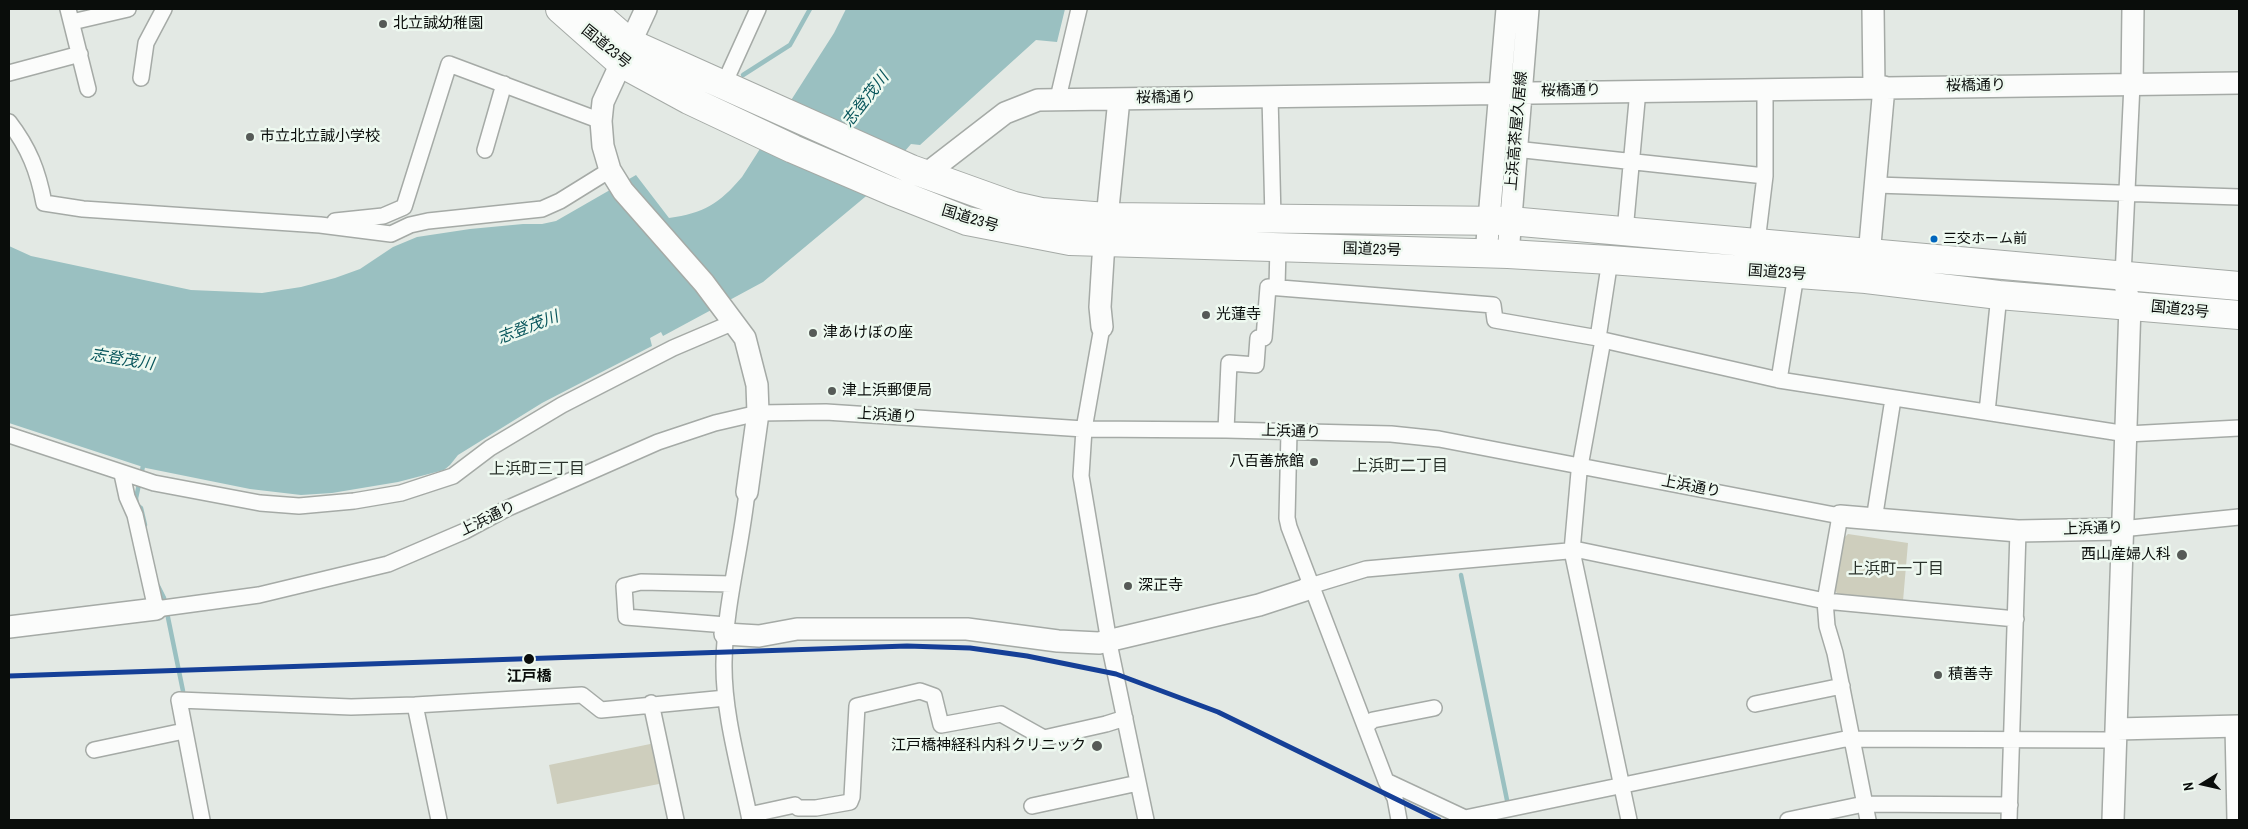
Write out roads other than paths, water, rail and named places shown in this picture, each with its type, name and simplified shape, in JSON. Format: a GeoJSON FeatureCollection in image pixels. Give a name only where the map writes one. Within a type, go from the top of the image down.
{"type":"FeatureCollection","features":[{"type":"Feature","properties":{"kind":"highway","name":"国道23号"},"geometry":{"type":"LineString","coordinates":[[560,9],[626,53],[689,100],[890,191],[967,221],[1062,240],[1106,229],[1273,219],[1499,221],[1757,242],[2239,286]]}},
{"type":"Feature","properties":{"kind":"highway","name":"国道23号"},"geometry":{"type":"LineString","coordinates":[[591,9],[626,53],[699,74],[724,84],[918,172],[1014,206],[1106,229],[1278,247],[1497,254],[1610,260],[1866,279],[1999,295],[2239,316]]}},
{"type":"Feature","properties":{"kind":"street"},"geometry":{"type":"LineString","coordinates":[[88,89],[70,15],[128,9]]}},
{"type":"Feature","properties":{"kind":"street"},"geometry":{"type":"LineString","coordinates":[[141,78],[146,43],[164,9]]}},
{"type":"Feature","properties":{"kind":"street"},"geometry":{"type":"LineString","coordinates":[[646,9],[605,96],[601,121],[603,146],[614,177],[734,322],[745,338],[757,385],[758,414],[726,630],[726,698],[749,818],[796,805],[798,808],[816,808],[850,802],[852,797],[857,706],[920,691],[926,692],[934,696],[941,725],[1001,714],[1044,738],[1125,718]]}},
{"type":"Feature","properties":{"kind":"street"},"geometry":{"type":"LineString","coordinates":[[724,84],[758,9]]}},
{"type":"Feature","properties":{"kind":"street"},"geometry":{"type":"LineString","coordinates":[[1058,98],[1079,9]]}},
{"type":"Feature","properties":{"kind":"street","name":"上浜高茶屋久居線"},"geometry":{"type":"LineString","coordinates":[[1499,221],[1515,149],[1509,92],[1507,9]]}},
{"type":"Feature","properties":{"kind":"street","name":"上浜高茶屋久居線"},"geometry":{"type":"LineString","coordinates":[[1497,254],[1509,92],[1528,9]]}},
{"type":"Feature","properties":{"kind":"street"},"geometry":{"type":"LineString","coordinates":[[1866,279],[1871,253],[1876,185],[1879,87],[1873,9]]}},
{"type":"Feature","properties":{"kind":"street"},"geometry":{"type":"LineString","coordinates":[[2113,820],[2111,735],[2127,434],[2130,305],[2123,276],[2129,193],[2133,9]]}},
{"type":"Feature","properties":{"kind":"street"},"geometry":{"type":"LineString","coordinates":[[9,72],[80,54]]}},
{"type":"Feature","properties":{"kind":"street"},"geometry":{"type":"LineString","coordinates":[[334,228],[335,221],[383,216],[404,207],[449,64],[601,121]]}},
{"type":"Feature","properties":{"kind":"street","name":"桜橋通り"},"geometry":{"type":"LineString","coordinates":[[918,172],[1005,113],[1038,100],[1058,98],[1119,99],[1765,88],[2239,83]]}},
{"type":"Feature","properties":{"kind":"street"},"geometry":{"type":"LineString","coordinates":[[485,150],[504,84]]}},
{"type":"Feature","properties":{"kind":"street"},"geometry":{"type":"LineString","coordinates":[[1757,242],[1765,176],[1765,88]]}},
{"type":"Feature","properties":{"kind":"street"},"geometry":{"type":"LineString","coordinates":[[1625,231],[1638,90]]}},
{"type":"Feature","properties":{"kind":"street"},"geometry":{"type":"LineString","coordinates":[[1270,96],[1273,219]]}},
{"type":"Feature","properties":{"kind":"street"},"geometry":{"type":"LineString","coordinates":[[1119,99],[1100,307],[1102,328],[1084,430],[1081,476],[1110,640],[1146,820]]}},
{"type":"Feature","properties":{"kind":"street"},"geometry":{"type":"LineString","coordinates":[[9,122],[32,156],[39,174],[44,203],[83,209],[320,225],[391,234],[410,225],[428,221],[542,209],[614,177]]}},
{"type":"Feature","properties":{"kind":"street"},"geometry":{"type":"LineString","coordinates":[[1515,149],[1765,176]]}},
{"type":"Feature","properties":{"kind":"street"},"geometry":{"type":"LineString","coordinates":[[1876,185],[2239,197]]}},
{"type":"Feature","properties":{"kind":"street"},"geometry":{"type":"LineString","coordinates":[[1278,247],[1278,288]]}},
{"type":"Feature","properties":{"kind":"street"},"geometry":{"type":"LineString","coordinates":[[1610,260],[1580,466],[1572,550],[1629,820]]}},
{"type":"Feature","properties":{"kind":"street"},"geometry":{"type":"LineString","coordinates":[[1780,380],[1796,275]]}},
{"type":"Feature","properties":{"kind":"street"},"geometry":{"type":"LineString","coordinates":[[1226,430],[1229,363],[1256,364],[1258,338],[1264,338],[1268,287],[1494,305],[1495,320],[1600,339],[1780,380],[2127,434],[2239,428]]}},
{"type":"Feature","properties":{"kind":"street"},"geometry":{"type":"LineString","coordinates":[[1986,412],[1999,295]]}},
{"type":"Feature","properties":{"kind":"street"},"geometry":{"type":"LineString","coordinates":[[9,435],[134,478],[260,503],[299,506],[354,501],[401,493],[453,476],[490,448],[562,405],[673,348],[734,322]]}},
{"type":"Feature","properties":{"kind":"street"},"geometry":{"type":"LineString","coordinates":[[1874,520],[1893,399]]}},
{"type":"Feature","properties":{"kind":"street","name":"上浜通り"},"geometry":{"type":"LineString","coordinates":[[163,608],[259,595],[367,571],[465,531],[506,509],[658,442],[715,423],[758,414],[826,412],[1084,430],[1226,430],[1391,434],[1439,439],[1840,516],[2018,532],[2121,529],[2239,517]]}},
{"type":"Feature","properties":{"kind":"street"},"geometry":{"type":"LineString","coordinates":[[1289,432],[1287,518],[1310,586],[1386,781],[1395,798],[1399,820]]}},
{"type":"Feature","properties":{"kind":"street"},"geometry":{"type":"LineString","coordinates":[[9,627],[163,608],[135,515],[127,497],[134,478]]}},
{"type":"Feature","properties":{"kind":"street"},"geometry":{"type":"LineString","coordinates":[[1840,516],[1825,601],[1827,626],[1842,686],[1868,820]]}},
{"type":"Feature","properties":{"kind":"street"},"geometry":{"type":"LineString","coordinates":[[1788,820],[1864,804],[2010,813],[2018,532]]}},
{"type":"Feature","properties":{"kind":"street"},"geometry":{"type":"LineString","coordinates":[[732,584],[641,582],[624,586],[626,617],[759,636],[797,629],[968,629],[1058,641],[1099,643],[1259,605],[1305,590],[1310,586],[1366,569],[1579,550],[1825,601],[2016,620]]}},
{"type":"Feature","properties":{"kind":"street"},"geometry":{"type":"LineString","coordinates":[[1755,704],[1842,686]]}},
{"type":"Feature","properties":{"kind":"street"},"geometry":{"type":"LineString","coordinates":[[202,820],[179,700],[351,707],[582,695],[601,710],[726,698]]}},
{"type":"Feature","properties":{"kind":"street"},"geometry":{"type":"LineString","coordinates":[[651,704],[676,820]]}},
{"type":"Feature","properties":{"kind":"street"},"geometry":{"type":"LineString","coordinates":[[415,705],[439,820]]}},
{"type":"Feature","properties":{"kind":"street"},"geometry":{"type":"LineString","coordinates":[[1366,726],[1373,720],[1434,708]]}},
{"type":"Feature","properties":{"kind":"street"},"geometry":{"type":"LineString","coordinates":[[1386,781],[1465,818],[1852,738],[2011,738],[2111,735],[2236,726],[2235,820]]}},
{"type":"Feature","properties":{"kind":"street"},"geometry":{"type":"LineString","coordinates":[[94,750],[184,731]]}},
{"type":"Feature","properties":{"kind":"street"},"geometry":{"type":"LineString","coordinates":[[1032,806],[1138,783]]}},
{"type":"Feature","properties":{"kind":"water","name":"志登茂川"},"geometry":{"type":"Polygon","coordinates":[[[846,9],[1065,9],[1057,42],[1036,40],[920,145],[911,144],[905,151],[895,172],[763,282],[663,336],[661,332],[650,338],[652,346],[542,403],[458,455],[444,470],[398,482],[332,493],[301,495],[250,489],[146,468],[9,423],[9,246],[31,256],[191,290],[262,293],[301,287],[360,269],[393,247],[417,237],[470,229],[542,224],[556,221],[636,175],[669,218],[692,213],[718,201],[742,177],[834,33],[846,9]]]}},
{"type":"Feature","properties":{"kind":"waterway"},"geometry":{"type":"LineString","coordinates":[[743,75],[790,45],[810,9]]}},
{"type":"Feature","properties":{"kind":"waterway"},"geometry":{"type":"LineString","coordinates":[[143,466],[136,498],[137,505],[141,508],[145,525]]}},
{"type":"Feature","properties":{"kind":"waterway"},"geometry":{"type":"LineString","coordinates":[[1461,575],[1508,805]]}},
{"type":"Feature","properties":{"kind":"waterway"},"geometry":{"type":"LineString","coordinates":[[158,586],[164,598],[183,691]]}},
{"type":"Feature","properties":{"kind":"place","name":"北立誠幼稚園"},"geometry":{"type":"Point","coordinates":[383,24]}},
{"type":"Feature","properties":{"kind":"place","name":"市立北立誠小学校"},"geometry":{"type":"Point","coordinates":[250,137]}},
{"type":"Feature","properties":{"kind":"place","name":"三交ホーム前"},"geometry":{"type":"Point","coordinates":[1934,239]}},
{"type":"Feature","properties":{"kind":"place","name":"光蓮寺"},"geometry":{"type":"Point","coordinates":[1206,315]}},
{"type":"Feature","properties":{"kind":"place","name":"津あけぼの座"},"geometry":{"type":"Point","coordinates":[813,333]}},
{"type":"Feature","properties":{"kind":"place","name":"津上浜郵便局"},"geometry":{"type":"Point","coordinates":[832,391]}},
{"type":"Feature","properties":{"kind":"place","name":"八百善旅館"},"geometry":{"type":"Point","coordinates":[1314,462]}},
{"type":"Feature","properties":{"kind":"place","name":"西山産婦人科"},"geometry":{"type":"Point","coordinates":[2182,555]}},
{"type":"Feature","properties":{"kind":"place","name":"深正寺"},"geometry":{"type":"Point","coordinates":[1128,586]}},
{"type":"Feature","properties":{"kind":"place","name":"江戸橋"},"geometry":{"type":"Point","coordinates":[529,659]}},
{"type":"Feature","properties":{"kind":"place","name":"積善寺"},"geometry":{"type":"Point","coordinates":[1938,675]}},
{"type":"Feature","properties":{"kind":"place","name":"江戸橋神経科内科クリニック"},"geometry":{"type":"Point","coordinates":[1097,746]}},
{"type":"Feature","properties":{"kind":"district","name":"上浜町二丁目"},"geometry":{"type":"Point","coordinates":[1400,467]}},
{"type":"Feature","properties":{"kind":"district","name":"上浜町三丁目"},"geometry":{"type":"Point","coordinates":[537,470]}},
{"type":"Feature","properties":{"kind":"district","name":"上浜町一丁目"},"geometry":{"type":"Point","coordinates":[1896,570]}}]}
